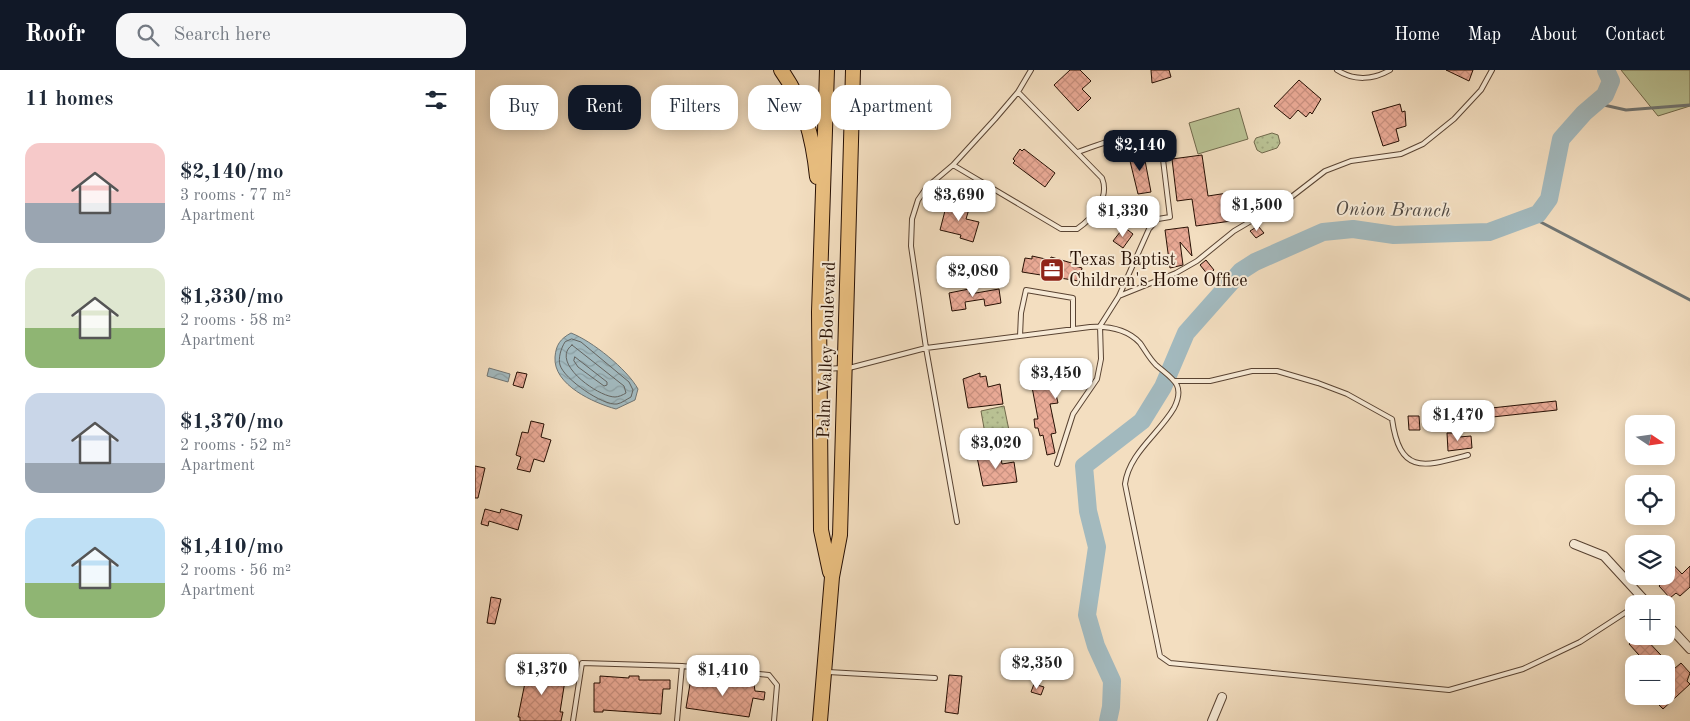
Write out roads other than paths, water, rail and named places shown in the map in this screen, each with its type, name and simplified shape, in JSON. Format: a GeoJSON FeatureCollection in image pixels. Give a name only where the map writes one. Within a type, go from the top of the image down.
{"type":"FeatureCollection","features":[{"type":"Feature","properties":{"kind":"highway"},"geometry":{"type":"LineString","coordinates":[[781,70],[798,97],[810,130],[822,229]]}},
{"type":"Feature","properties":{"kind":"highway"},"geometry":{"type":"LineString","coordinates":[[822,229],[827,70]]}},
{"type":"Feature","properties":{"kind":"highway"},"geometry":{"type":"LineString","coordinates":[[853,70],[853,85]]}},
{"type":"Feature","properties":{"kind":"highway"},"geometry":{"type":"LineString","coordinates":[[857,85],[859,70]]}},
{"type":"Feature","properties":{"kind":"highway","name":"Palm Valley Boulevard"},"geometry":{"type":"LineString","coordinates":[[820,721],[826,672],[831,577],[840,535],[852,130]]}},
{"type":"Feature","properties":{"kind":"highway","name":"Palm Valley Boulevard"},"geometry":{"type":"LineString","coordinates":[[822,229],[819,312],[821,530],[831,577]]}},
{"type":"Feature","properties":{"kind":"street"},"geometry":{"type":"LineString","coordinates":[[1574,544],[1604,556],[1637,595]]}},
{"type":"Feature","properties":{"kind":"street"},"geometry":{"type":"LineString","coordinates":[[1675,633],[1690,649]]}},
{"type":"Feature","properties":{"kind":"street"},"geometry":{"type":"LineString","coordinates":[[1212,721],[1222,697]]}},
{"type":"Feature","properties":{"kind":"lane"},"geometry":{"type":"LineString","coordinates":[[957,522],[926,348],[911,246],[911,226],[915,209],[923,193],[953,165],[1018,92],[1031,70]]}},
{"type":"Feature","properties":{"kind":"lane"},"geometry":{"type":"LineString","coordinates":[[1337,70],[1350,77],[1359,78],[1373,77],[1390,70]]}},
{"type":"Feature","properties":{"kind":"lane"},"geometry":{"type":"LineString","coordinates":[[1119,296],[1176,274],[1234,231],[1290,198],[1325,171],[1351,161],[1401,154],[1423,144],[1454,120],[1481,90],[1492,70]]}},
{"type":"Feature","properties":{"kind":"lane"},"geometry":{"type":"LineString","coordinates":[[953,165],[1054,225],[1072,230],[1083,225],[1095,212],[1105,192],[1102,178],[1018,92]]}},
{"type":"Feature","properties":{"kind":"lane"},"geometry":{"type":"LineString","coordinates":[[1057,464],[1073,414],[1097,379],[1101,359],[1100,326],[1119,296],[1149,229],[1158,219],[1170,217],[1161,143],[1150,136],[1135,137],[1110,141],[1078,152]]}},
{"type":"Feature","properties":{"kind":"lane"},"geometry":{"type":"LineString","coordinates":[[1020,336],[1021,314],[1026,290],[1073,298],[1073,329]]}},
{"type":"Feature","properties":{"kind":"lane"},"geometry":{"type":"LineString","coordinates":[[820,369],[864,366],[926,348],[1100,326],[1113,328],[1130,336],[1141,345],[1155,364],[1175,381],[1179,389],[1178,400],[1174,408],[1132,462],[1125,484],[1159,656],[1170,663],[1449,690],[1523,669],[1580,642],[1625,613]]}},
{"type":"Feature","properties":{"kind":"lane"},"geometry":{"type":"LineString","coordinates":[[1175,381],[1211,381],[1263,370],[1290,374],[1347,394],[1392,419],[1401,453],[1412,462],[1427,464],[1468,455]]}},
{"type":"Feature","properties":{"kind":"lane"},"geometry":{"type":"LineString","coordinates":[[573,721],[582,663],[682,666],[769,675],[777,685],[774,721]]}},
{"type":"Feature","properties":{"kind":"lane"},"geometry":{"type":"LineString","coordinates":[[677,721],[682,666]]}},
{"type":"Feature","properties":{"kind":"lane"},"geometry":{"type":"LineString","coordinates":[[826,672],[935,678]]}},
{"type":"Feature","properties":{"kind":"water"},"geometry":{"type":"Polygon","coordinates":[[[571,333],[599,349],[626,373],[638,389],[635,400],[616,409],[587,397],[568,384],[556,367],[555,357],[559,343],[571,333]]]}},
{"type":"Feature","properties":{"kind":"water"},"geometry":{"type":"Polygon","coordinates":[[[489,368],[510,374],[508,382],[487,376],[489,368]]]}},
{"type":"Feature","properties":{"kind":"waterway","name":"Onion Branch"},"geometry":{"type":"LineString","coordinates":[[1108,721],[1111,707],[1112,681],[1096,646],[1087,615],[1097,547],[1088,511],[1084,466],[1142,421],[1163,387],[1186,333],[1241,271],[1255,262],[1323,232],[1353,229],[1394,235],[1489,232],[1538,214],[1549,199],[1561,139],[1584,113],[1605,95],[1611,81],[1606,70]]}},
{"type":"Feature","properties":{"kind":"waterway"},"geometry":{"type":"LineString","coordinates":[[1595,103],[1626,110],[1690,105]]}},
{"type":"Feature","properties":{"kind":"waterway"},"geometry":{"type":"LineString","coordinates":[[1531,217],[1690,300]]}},
{"type":"Feature","properties":{"kind":"place","name":"Texas Baptist Children's Home Office"},"geometry":{"type":"Point","coordinates":[1052,270]}}]}
